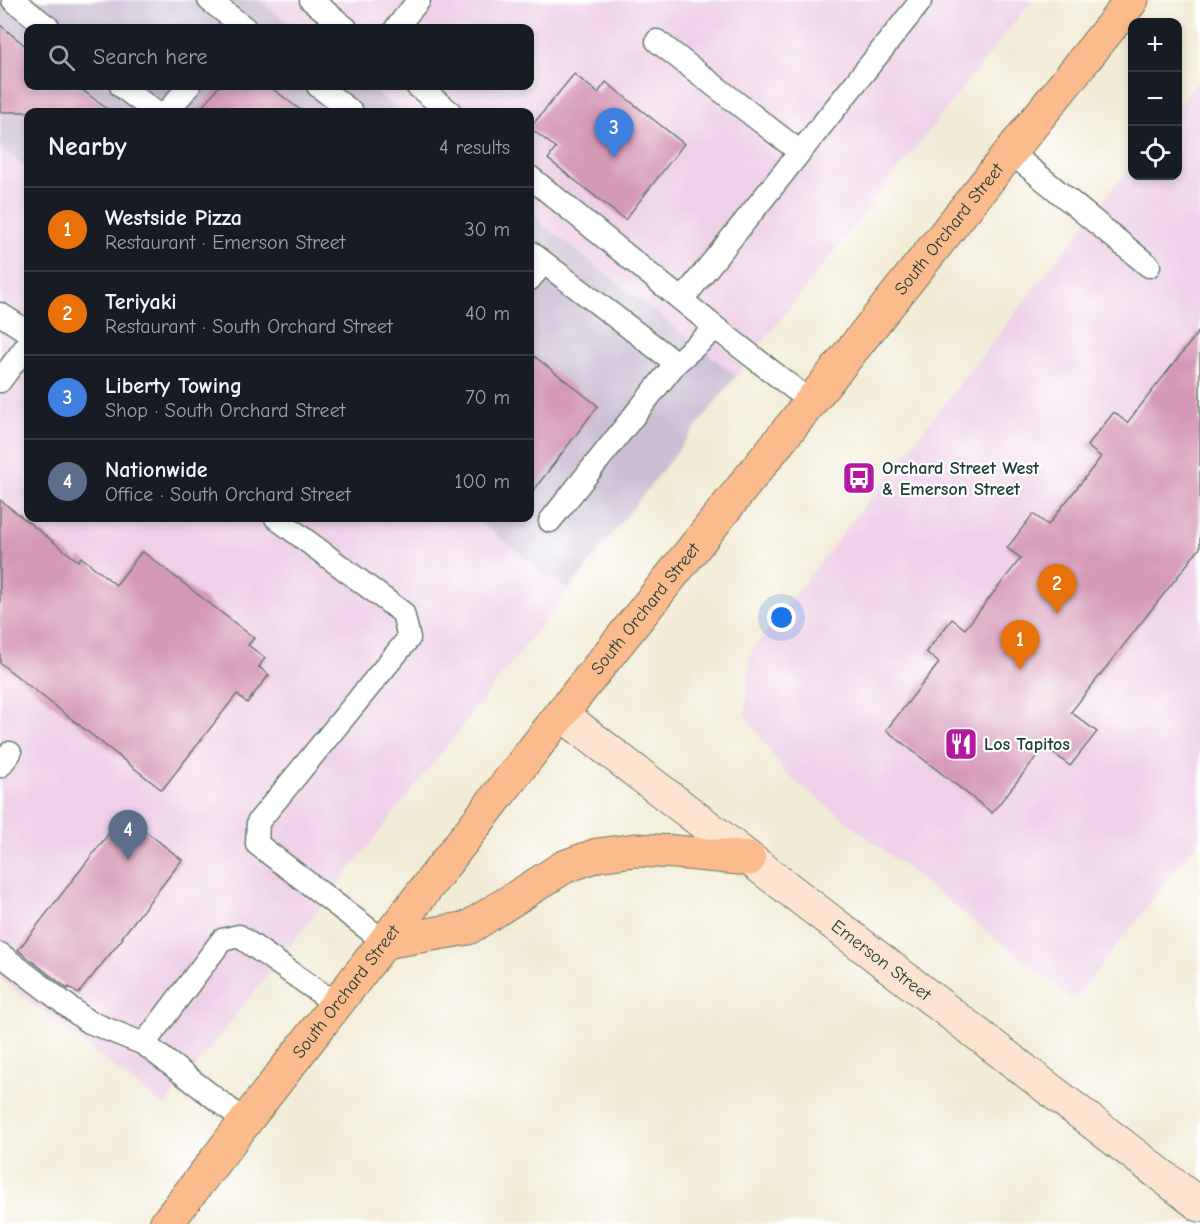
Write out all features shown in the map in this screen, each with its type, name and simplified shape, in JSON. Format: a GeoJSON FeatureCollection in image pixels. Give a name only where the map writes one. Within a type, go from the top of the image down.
{"type":"FeatureCollection","features":[{"type":"Feature","properties":{"kind":"main road","name":"South Orchard Street"},"geometry":{"type":"LineString","coordinates":[[166,1224],[561,714],[1128,1]]}},
{"type":"Feature","properties":{"kind":"main road","name":"Emerson Street"},"geometry":{"type":"LineString","coordinates":[[561,714],[1200,1205]]}},
{"type":"Feature","properties":{"kind":"main road"},"geometry":{"type":"LineString","coordinates":[[385,942],[468,928],[564,867],[597,855],[636,850],[749,859]]}},
{"type":"Feature","properties":{"kind":"lane"},"geometry":{"type":"LineString","coordinates":[[13,0],[44,24]]}},
{"type":"Feature","properties":{"kind":"lane"},"geometry":{"type":"LineString","coordinates":[[209,0],[237,24]]}},
{"type":"Feature","properties":{"kind":"lane"},"geometry":{"type":"LineString","coordinates":[[311,0],[341,24]]}},
{"type":"Feature","properties":{"kind":"lane"},"geometry":{"type":"LineString","coordinates":[[399,24],[419,0]]}},
{"type":"Feature","properties":{"kind":"lane"},"geometry":{"type":"LineString","coordinates":[[682,300],[920,2]]}},
{"type":"Feature","properties":{"kind":"lane"},"geometry":{"type":"LineString","coordinates":[[657,41],[800,152]]}},
{"type":"Feature","properties":{"kind":"lane"},"geometry":{"type":"LineString","coordinates":[[126,90],[150,108]]}},
{"type":"Feature","properties":{"kind":"lane"},"geometry":{"type":"LineString","coordinates":[[170,108],[185,90]]}},
{"type":"Feature","properties":{"kind":"lane"},"geometry":{"type":"LineString","coordinates":[[323,90],[347,108]]}},
{"type":"Feature","properties":{"kind":"lane"},"geometry":{"type":"LineString","coordinates":[[422,90],[445,108]]}},
{"type":"Feature","properties":{"kind":"lane"},"geometry":{"type":"LineString","coordinates":[[1010,152],[1149,266]]}},
{"type":"Feature","properties":{"kind":"lane"},"geometry":{"type":"LineString","coordinates":[[534,180],[811,402]]}},
{"type":"Feature","properties":{"kind":"lane"},"geometry":{"type":"LineString","coordinates":[[534,265],[676,363]]}},
{"type":"Feature","properties":{"kind":"lane"},"geometry":{"type":"LineString","coordinates":[[0,314],[24,329]]}},
{"type":"Feature","properties":{"kind":"lane"},"geometry":{"type":"LineString","coordinates":[[550,521],[676,363],[716,328]]}},
{"type":"Feature","properties":{"kind":"lane"},"geometry":{"type":"LineString","coordinates":[[0,381],[24,349]]}},
{"type":"Feature","properties":{"kind":"lane"},"geometry":{"type":"LineString","coordinates":[[281,522],[403,613],[409,638],[258,822],[257,844],[385,942]]}},
{"type":"Feature","properties":{"kind":"lane"},"geometry":{"type":"LineString","coordinates":[[144,1044],[222,940],[239,936],[336,1004]]}},
{"type":"Feature","properties":{"kind":"lane"},"geometry":{"type":"LineString","coordinates":[[0,954],[87,1021],[144,1044],[245,1121]]}},
{"type":"Feature","properties":{"kind":"shaded area"},"geometry":{"type":"Polygon","coordinates":[[[0,0],[259,0],[290,24],[24,24],[24,90],[372,90],[396,108],[24,108],[24,166],[0,147],[0,0]]]}},
{"type":"Feature","properties":{"kind":"shaded area"},"geometry":{"type":"Polygon","coordinates":[[[259,0],[1032,0],[736,376],[534,217],[534,108],[396,108],[372,90],[534,90],[534,24],[290,24],[259,0]]]}},
{"type":"Feature","properties":{"kind":"shaded area"},"geometry":{"type":"Polygon","coordinates":[[[1200,78],[1200,839],[1074,1000],[785,773],[745,714],[751,651],[1128,169],[1128,180],[1182,180],[1182,101],[1200,78]]]}},
{"type":"Feature","properties":{"kind":"shaded area"},"geometry":{"type":"Polygon","coordinates":[[[0,147],[24,166],[24,522],[479,522],[568,591],[164,1107],[0,978],[0,147]]]}},
{"type":"Feature","properties":{"kind":"shaded area"},"geometry":{"type":"Polygon","coordinates":[[[534,217],[736,376],[568,591],[479,522],[534,522],[534,217]]]}},
{"type":"Feature","properties":{"kind":"building"},"geometry":{"type":"Polygon","coordinates":[[[0,25],[24,45],[24,90],[82,90],[106,108],[24,108],[24,112],[0,112],[0,25]]]}},
{"type":"Feature","properties":{"kind":"building"},"geometry":{"type":"Polygon","coordinates":[[[574,74],[598,93],[606,82],[684,144],[625,220],[548,159],[556,148],[534,131],[534,123],[574,74]]]}},
{"type":"Feature","properties":{"kind":"building"},"geometry":{"type":"Polygon","coordinates":[[[216,90],[274,90],[298,108],[201,108],[216,90]]]}},
{"type":"Feature","properties":{"kind":"building"},"geometry":{"type":"Polygon","coordinates":[[[1200,330],[1200,548],[1071,712],[1097,732],[1070,766],[1045,746],[992,813],[886,730],[939,663],[926,652],[952,619],[965,629],[1021,558],[1007,548],[1033,514],[1048,525],[1101,457],[1087,446],[1114,412],[1127,423],[1200,330]]]}},
{"type":"Feature","properties":{"kind":"building"},"geometry":{"type":"Polygon","coordinates":[[[534,356],[598,406],[534,490],[534,356]]]}},
{"type":"Feature","properties":{"kind":"building"},"geometry":{"type":"Polygon","coordinates":[[[0,500],[24,519],[24,522],[28,522],[78,561],[81,557],[116,585],[142,551],[254,638],[248,645],[265,658],[259,667],[269,675],[247,703],[237,694],[162,790],[0,663],[0,500]]]}},
{"type":"Feature","properties":{"kind":"building"},"geometry":{"type":"Polygon","coordinates":[[[124,814],[182,860],[78,994],[69,987],[68,989],[18,950],[124,814]]]}},
{"type":"Feature","properties":{"kind":"place","name":"Liberty Towing"},"geometry":{"type":"Point","coordinates":[614,158]}},
{"type":"Feature","properties":{"kind":"place","name":"Orchard Street West & Emerson Street"},"geometry":{"type":"Point","coordinates":[859,478]}},
{"type":"Feature","properties":{"kind":"place","name":"Teriyaki"},"geometry":{"type":"Point","coordinates":[1057,614]}},
{"type":"Feature","properties":{"kind":"place","name":"Westside Pizza"},"geometry":{"type":"Point","coordinates":[1020,670]}},
{"type":"Feature","properties":{"kind":"place","name":"Los Tapitos"},"geometry":{"type":"Point","coordinates":[961,744]}},
{"type":"Feature","properties":{"kind":"place","name":"Nationwide"},"geometry":{"type":"Point","coordinates":[128,860]}}]}
